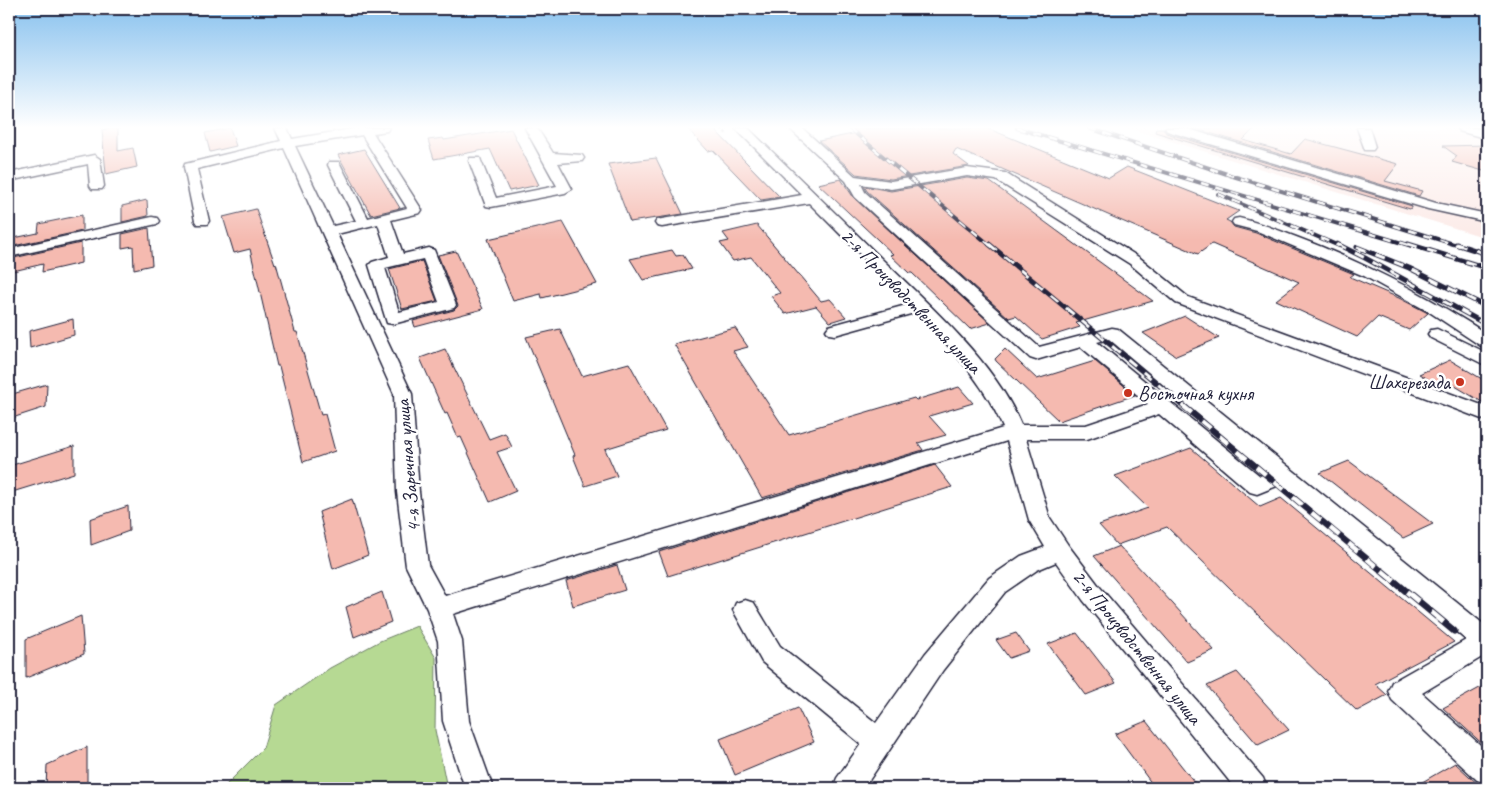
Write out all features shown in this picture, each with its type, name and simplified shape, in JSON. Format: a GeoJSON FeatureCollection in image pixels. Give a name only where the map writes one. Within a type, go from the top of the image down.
{"type":"FeatureCollection","features":[{"type":"Feature","properties":{"kind":"street"},"geometry":{"type":"LineString","coordinates":[[9,177],[62,165]]}},
{"type":"Feature","properties":{"kind":"street"},"geometry":{"type":"LineString","coordinates":[[95,165],[97,186]]}},
{"type":"Feature","properties":{"kind":"street"},"geometry":{"type":"LineString","coordinates":[[195,165],[190,167],[202,221]]}},
{"type":"Feature","properties":{"kind":"street","name":"4-я Заречная улица"},"geometry":{"type":"LineString","coordinates":[[297,165],[403,394],[408,492],[417,566],[439,608],[450,641],[456,721],[479,788]]}},
{"type":"Feature","properties":{"kind":"street"},"geometry":{"type":"LineString","coordinates":[[334,165],[364,223]]}},
{"type":"Feature","properties":{"kind":"street"},"geometry":{"type":"LineString","coordinates":[[328,232],[415,210],[393,165]]}},
{"type":"Feature","properties":{"kind":"street"},"geometry":{"type":"LineString","coordinates":[[477,165],[491,203],[565,189],[553,165]]}},
{"type":"Feature","properties":{"kind":"street","name":"2-я Производственная улица"},"geometry":{"type":"LineString","coordinates":[[778,165],[921,306],[979,370],[1006,412],[1014,432],[1040,520],[1060,551],[1091,593],[1253,788]]}},
{"type":"Feature","properties":{"kind":"street"},"geometry":{"type":"LineString","coordinates":[[836,165],[851,179],[860,194],[1036,354],[1112,333],[1487,641],[1402,691],[1487,770]]}},
{"type":"Feature","properties":{"kind":"street"},"geometry":{"type":"LineString","coordinates":[[1296,165],[1433,206],[1487,218]]}},
{"type":"Feature","properties":{"kind":"street"},"geometry":{"type":"LineString","coordinates":[[851,179],[891,184],[968,172],[1000,176],[1135,261],[1182,300],[1487,414]]}},
{"type":"Feature","properties":{"kind":"street"},"geometry":{"type":"LineString","coordinates":[[662,223],[811,198]]}},
{"type":"Feature","properties":{"kind":"street"},"geometry":{"type":"LineString","coordinates":[[383,218],[398,260]]}},
{"type":"Feature","properties":{"kind":"street"},"geometry":{"type":"LineString","coordinates":[[9,253],[152,221]]}},
{"type":"Feature","properties":{"kind":"street"},"geometry":{"type":"LineString","coordinates":[[1239,222],[1262,228],[1370,273],[1438,309],[1487,342]]}},
{"type":"Feature","properties":{"kind":"street"},"geometry":{"type":"LineString","coordinates":[[428,252],[448,304],[393,319],[377,265],[398,260],[428,252]]}},
{"type":"Feature","properties":{"kind":"street"},"geometry":{"type":"LineString","coordinates":[[835,330],[921,306]]}},
{"type":"Feature","properties":{"kind":"street"},"geometry":{"type":"LineString","coordinates":[[1437,334],[1487,360]]}},
{"type":"Feature","properties":{"kind":"street"},"geometry":{"type":"LineString","coordinates":[[1085,341],[1257,486],[1284,475]]}},
{"type":"Feature","properties":{"kind":"street"},"geometry":{"type":"LineString","coordinates":[[439,608],[1014,432],[1087,432],[1162,406]]}},
{"type":"Feature","properties":{"kind":"street"},"geometry":{"type":"LineString","coordinates":[[847,788],[934,662],[997,585],[1029,563],[1060,551]]}},
{"type":"Feature","properties":{"kind":"street"},"geometry":{"type":"LineString","coordinates":[[745,610],[770,654],[879,742]]}},
{"type":"Feature","properties":{"kind":"shaded area"},"geometry":{"type":"Polygon","coordinates":[[[1249,165],[1487,165],[1487,238],[1249,165]]]}},
{"type":"Feature","properties":{"kind":"green space"},"geometry":{"type":"Polygon","coordinates":[[[417,626],[436,658],[435,730],[447,788],[223,788],[263,748],[276,705],[330,668],[380,641],[417,626]]]}},
{"type":"Feature","properties":{"kind":"building"},"geometry":{"type":"Polygon","coordinates":[[[105,165],[137,165],[137,167],[106,174],[105,165]]]}},
{"type":"Feature","properties":{"kind":"building"},"geometry":{"type":"Polygon","coordinates":[[[344,165],[374,165],[400,208],[371,215],[344,165]]]}},
{"type":"Feature","properties":{"kind":"building"},"geometry":{"type":"Polygon","coordinates":[[[497,165],[529,165],[539,185],[509,191],[497,165]]]}},
{"type":"Feature","properties":{"kind":"building"},"geometry":{"type":"Polygon","coordinates":[[[608,165],[659,165],[683,214],[630,222],[608,165]]]}},
{"type":"Feature","properties":{"kind":"building"},"geometry":{"type":"Polygon","coordinates":[[[728,165],[749,165],[780,197],[761,200],[728,165]]]}},
{"type":"Feature","properties":{"kind":"building"},"geometry":{"type":"Polygon","coordinates":[[[846,165],[969,166],[891,179],[856,174],[846,165]]]}},
{"type":"Feature","properties":{"kind":"building"},"geometry":{"type":"Polygon","coordinates":[[[993,165],[1078,165],[1109,178],[1127,167],[1239,211],[1226,220],[1234,227],[1256,233],[1354,274],[1350,277],[1428,313],[1409,330],[1378,317],[1357,337],[1276,300],[1299,282],[1212,244],[1198,254],[993,165]]]}},
{"type":"Feature","properties":{"kind":"building"},"geometry":{"type":"Polygon","coordinates":[[[1265,165],[1274,165],[1412,206],[1410,209],[1265,165]]]}},
{"type":"Feature","properties":{"kind":"building"},"geometry":{"type":"Polygon","coordinates":[[[1317,165],[1397,165],[1385,181],[1422,191],[1419,196],[1317,165]]]}},
{"type":"Feature","properties":{"kind":"building"},"geometry":{"type":"Polygon","coordinates":[[[1463,165],[1487,165],[1487,172],[1463,165]]]}},
{"type":"Feature","properties":{"kind":"building"},"geometry":{"type":"Polygon","coordinates":[[[967,178],[989,181],[1153,301],[1076,323],[1080,327],[1042,339],[1016,316],[1009,318],[867,191],[864,186],[891,191],[967,178]]]}},
{"type":"Feature","properties":{"kind":"building"},"geometry":{"type":"Polygon","coordinates":[[[841,179],[854,198],[990,323],[970,329],[912,273],[909,273],[890,255],[893,254],[818,184],[841,179]]]}},
{"type":"Feature","properties":{"kind":"building"},"geometry":{"type":"Polygon","coordinates":[[[147,200],[148,216],[122,222],[122,206],[147,200]]]}},
{"type":"Feature","properties":{"kind":"building"},"geometry":{"type":"Polygon","coordinates":[[[256,209],[276,263],[321,415],[325,414],[335,451],[303,462],[279,366],[277,366],[250,249],[234,253],[223,217],[256,209]]]}},
{"type":"Feature","properties":{"kind":"building"},"geometry":{"type":"Polygon","coordinates":[[[82,215],[82,231],[9,247],[9,239],[38,233],[39,224],[82,215]]]}},
{"type":"Feature","properties":{"kind":"building"},"geometry":{"type":"Polygon","coordinates":[[[563,222],[597,284],[542,298],[541,294],[513,301],[488,239],[563,222]]]}},
{"type":"Feature","properties":{"kind":"building"},"geometry":{"type":"Polygon","coordinates":[[[757,225],[821,301],[830,299],[846,317],[830,322],[816,306],[785,314],[771,296],[780,293],[751,257],[733,261],[720,243],[729,241],[723,233],[757,225]]]}},
{"type":"Feature","properties":{"kind":"building"},"geometry":{"type":"Polygon","coordinates":[[[149,228],[152,265],[134,269],[133,246],[122,248],[122,234],[149,228]]]}},
{"type":"Feature","properties":{"kind":"building"},"geometry":{"type":"Polygon","coordinates":[[[81,243],[81,263],[42,272],[43,264],[9,272],[9,259],[81,243]]]}},
{"type":"Feature","properties":{"kind":"building"},"geometry":{"type":"Polygon","coordinates":[[[672,250],[676,256],[683,255],[692,269],[643,280],[630,259],[672,250]]]}},
{"type":"Feature","properties":{"kind":"building"},"geometry":{"type":"Polygon","coordinates":[[[456,251],[483,309],[415,327],[413,321],[454,310],[458,306],[438,255],[456,251]]]}},
{"type":"Feature","properties":{"kind":"building"},"geometry":{"type":"Polygon","coordinates":[[[422,261],[437,301],[402,309],[389,269],[422,261]]]}},
{"type":"Feature","properties":{"kind":"building"},"geometry":{"type":"Polygon","coordinates":[[[1185,316],[1219,338],[1176,356],[1143,333],[1185,316]]]}},
{"type":"Feature","properties":{"kind":"building"},"geometry":{"type":"Polygon","coordinates":[[[73,319],[74,335],[30,348],[29,331],[73,319]]]}},
{"type":"Feature","properties":{"kind":"building"},"geometry":{"type":"Polygon","coordinates":[[[735,328],[748,347],[733,351],[789,435],[914,398],[916,400],[959,387],[973,403],[929,416],[946,435],[918,443],[923,450],[762,498],[674,344],[735,328]]]}},
{"type":"Feature","properties":{"kind":"building"},"geometry":{"type":"Polygon","coordinates":[[[560,329],[582,376],[629,363],[666,430],[605,449],[617,476],[585,486],[573,456],[575,455],[526,337],[560,329]]]}},
{"type":"Feature","properties":{"kind":"building"},"geometry":{"type":"Polygon","coordinates":[[[445,349],[489,439],[505,433],[512,447],[497,452],[516,491],[490,502],[461,437],[458,438],[447,413],[445,414],[420,358],[445,349]]]}},
{"type":"Feature","properties":{"kind":"building"},"geometry":{"type":"Polygon","coordinates":[[[1005,349],[1037,379],[1095,361],[1135,395],[1059,421],[996,361],[995,359],[1005,349]]]}},
{"type":"Feature","properties":{"kind":"building","name":"Шахерезада"},"geometry":{"type":"Polygon","coordinates":[[[1450,360],[1487,382],[1487,405],[1450,383],[1441,387],[1419,374],[1450,360]]]}},
{"type":"Feature","properties":{"kind":"building"},"geometry":{"type":"Polygon","coordinates":[[[47,384],[46,407],[9,419],[9,395],[47,384]]]}},
{"type":"Feature","properties":{"kind":"building"},"geometry":{"type":"Polygon","coordinates":[[[74,446],[74,473],[9,493],[9,466],[74,446]]]}},
{"type":"Feature","properties":{"kind":"building"},"geometry":{"type":"Polygon","coordinates":[[[1191,448],[1260,507],[1281,498],[1454,642],[1375,684],[1387,695],[1357,711],[1167,527],[1117,545],[1099,525],[1148,508],[1115,476],[1191,448]]]}},
{"type":"Feature","properties":{"kind":"building"},"geometry":{"type":"Polygon","coordinates":[[[1349,461],[1433,524],[1403,538],[1320,473],[1349,461]]]}},
{"type":"Feature","properties":{"kind":"building"},"geometry":{"type":"Polygon","coordinates":[[[935,465],[952,487],[668,576],[659,552],[935,465]]]}},
{"type":"Feature","properties":{"kind":"building"},"geometry":{"type":"Polygon","coordinates":[[[352,499],[368,555],[333,569],[319,512],[352,499]]]}},
{"type":"Feature","properties":{"kind":"building"},"geometry":{"type":"Polygon","coordinates":[[[128,506],[129,531],[91,545],[90,519],[128,506]]]}},
{"type":"Feature","properties":{"kind":"building"},"geometry":{"type":"Polygon","coordinates":[[[1119,546],[1214,650],[1187,662],[1094,556],[1119,546]]]}},
{"type":"Feature","properties":{"kind":"building"},"geometry":{"type":"Polygon","coordinates":[[[617,565],[625,590],[573,606],[566,581],[617,565]]]}},
{"type":"Feature","properties":{"kind":"building"},"geometry":{"type":"Polygon","coordinates":[[[382,592],[391,622],[354,637],[346,607],[382,592]]]}},
{"type":"Feature","properties":{"kind":"building"},"geometry":{"type":"Polygon","coordinates":[[[81,616],[84,654],[26,678],[26,639],[81,616]]]}},
{"type":"Feature","properties":{"kind":"building"},"geometry":{"type":"Polygon","coordinates":[[[1016,633],[1029,651],[1009,658],[996,640],[1016,633]]]}},
{"type":"Feature","properties":{"kind":"building"},"geometry":{"type":"Polygon","coordinates":[[[1077,633],[1116,683],[1086,695],[1048,644],[1077,633]]]}},
{"type":"Feature","properties":{"kind":"building"},"geometry":{"type":"Polygon","coordinates":[[[1237,672],[1289,730],[1258,745],[1207,686],[1237,672]]]}},
{"type":"Feature","properties":{"kind":"building"},"geometry":{"type":"Polygon","coordinates":[[[1487,684],[1487,748],[1443,708],[1487,684]]]}},
{"type":"Feature","properties":{"kind":"building"},"geometry":{"type":"Polygon","coordinates":[[[798,708],[814,742],[735,775],[720,739],[798,708]]]}},
{"type":"Feature","properties":{"kind":"building"},"geometry":{"type":"Polygon","coordinates":[[[1146,721],[1199,788],[1155,788],[1115,734],[1146,721]]]}},
{"type":"Feature","properties":{"kind":"building"},"geometry":{"type":"Polygon","coordinates":[[[87,747],[87,782],[73,788],[46,788],[47,765],[87,747]]]}},
{"type":"Feature","properties":{"kind":"building"},"geometry":{"type":"Polygon","coordinates":[[[1455,763],[1482,788],[1412,788],[1455,763]]]}},
{"type":"Feature","properties":{"kind":"railway"},"geometry":{"type":"LineString","coordinates":[[894,165],[991,246]]}},
{"type":"Feature","properties":{"kind":"railway"},"geometry":{"type":"LineString","coordinates":[[1142,165],[1412,246]]}},
{"type":"Feature","properties":{"kind":"railway"},"geometry":{"type":"LineString","coordinates":[[1201,165],[1460,246]]}},
{"type":"Feature","properties":{"kind":"railway"},"geometry":{"type":"LineString","coordinates":[[1218,194],[1339,246]]}},
{"type":"Feature","properties":{"kind":"railway"},"geometry":{"type":"LineString","coordinates":[[989,244],[1166,391]]}},
{"type":"Feature","properties":{"kind":"railway"},"geometry":{"type":"LineString","coordinates":[[1337,244],[1487,325]]}},
{"type":"Feature","properties":{"kind":"railway"},"geometry":{"type":"LineString","coordinates":[[1408,244],[1487,268]]}},
{"type":"Feature","properties":{"kind":"railway"},"geometry":{"type":"LineString","coordinates":[[1456,244],[1487,254]]}},
{"type":"Feature","properties":{"kind":"railway"},"geometry":{"type":"LineString","coordinates":[[1357,247],[1409,268],[1487,307]]}},
{"type":"Feature","properties":{"kind":"railway"},"geometry":{"type":"LineString","coordinates":[[1164,390],[1383,572]]}},
{"type":"Feature","properties":{"kind":"railway"},"geometry":{"type":"LineString","coordinates":[[1382,571],[1454,631]]}},
{"type":"Feature","properties":{"kind":"place","name":"Шахерезада"},"geometry":{"type":"Point","coordinates":[1460,382]}},
{"type":"Feature","properties":{"kind":"place","name":"Восточная кухня"},"geometry":{"type":"Point","coordinates":[1128,393]}}]}
